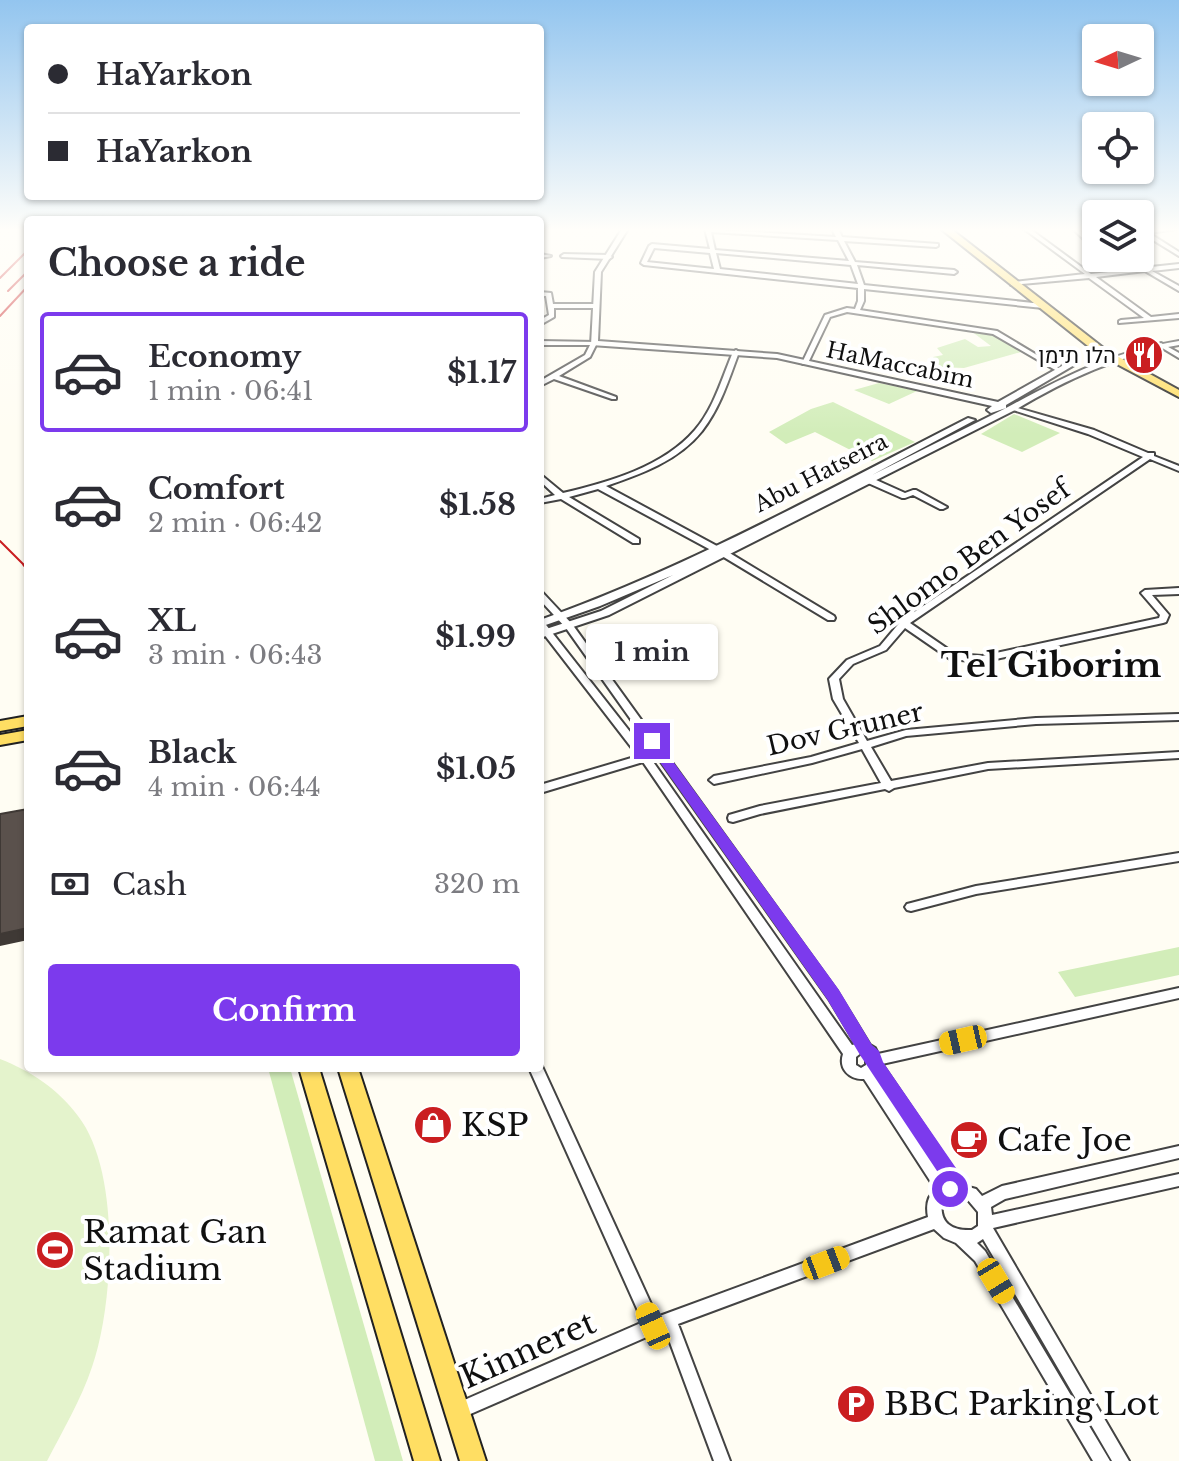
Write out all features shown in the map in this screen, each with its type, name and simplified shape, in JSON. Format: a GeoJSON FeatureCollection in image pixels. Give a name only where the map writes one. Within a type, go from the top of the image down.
{"type":"FeatureCollection","features":[{"type":"Feature","properties":{"kind":"main road"},"geometry":{"type":"LineString","coordinates":[[1043,297],[1109,355],[1179,385]]}},
{"type":"Feature","properties":{"kind":"main road"},"geometry":{"type":"LineString","coordinates":[[1031,298],[1109,355],[1179,394]]}},
{"type":"Feature","properties":{"kind":"main road"},"geometry":{"type":"LineString","coordinates":[[0,726],[24,722]]}},
{"type":"Feature","properties":{"kind":"main road"},"geometry":{"type":"LineString","coordinates":[[0,740],[24,736]]}},
{"type":"Feature","properties":{"kind":"main road"},"geometry":{"type":"LineString","coordinates":[[310,1072],[427,1461]]}},
{"type":"Feature","properties":{"kind":"main road"},"geometry":{"type":"LineString","coordinates":[[349,1072],[473,1461]]}},
{"type":"Feature","properties":{"kind":"street"},"geometry":{"type":"LineString","coordinates":[[544,322],[551,319],[550,297]]}},
{"type":"Feature","properties":{"kind":"street"},"geometry":{"type":"LineString","coordinates":[[544,382],[588,356],[594,343],[595,297]]}},
{"type":"Feature","properties":{"kind":"street"},"geometry":{"type":"LineString","coordinates":[[857,311],[863,297]]}},
{"type":"Feature","properties":{"kind":"street"},"geometry":{"type":"LineString","coordinates":[[962,297],[1043,306]]}},
{"type":"Feature","properties":{"kind":"street"},"geometry":{"type":"LineString","coordinates":[[1118,297],[1150,319]]}},
{"type":"Feature","properties":{"kind":"street"},"geometry":{"type":"LineString","coordinates":[[1019,303],[1031,298]]}},
{"type":"Feature","properties":{"kind":"street"},"geometry":{"type":"LineString","coordinates":[[551,306],[594,306]]}},
{"type":"Feature","properties":{"kind":"street"},"geometry":{"type":"LineString","coordinates":[[805,363],[827,316],[838,311],[857,311],[995,332],[1059,370]]}},
{"type":"Feature","properties":{"kind":"street"},"geometry":{"type":"LineString","coordinates":[[1121,322],[1179,316]]}},
{"type":"Feature","properties":{"kind":"street","name":"HaMaccabim"},"geometry":{"type":"LineString","coordinates":[[544,343],[594,343],[777,356],[1012,408]]}},
{"type":"Feature","properties":{"kind":"street"},"geometry":{"type":"LineString","coordinates":[[1109,355],[1179,343]]}},
{"type":"Feature","properties":{"kind":"street"},"geometry":{"type":"LineString","coordinates":[[1161,345],[1179,356]]}},
{"type":"Feature","properties":{"kind":"street"},"geometry":{"type":"LineString","coordinates":[[544,500],[632,475],[695,435],[718,397],[736,352]]}},
{"type":"Feature","properties":{"kind":"street","name":"Abu Hatseira"},"geometry":{"type":"LineString","coordinates":[[544,628],[569,626],[605,613],[859,476],[1001,405],[1059,370],[1109,355]]}},
{"type":"Feature","properties":{"kind":"street","name":"Abu Hatseira"},"geometry":{"type":"LineString","coordinates":[[544,627],[560,617],[602,603],[720,551],[870,481],[1109,355]]}},
{"type":"Feature","properties":{"kind":"street"},"geometry":{"type":"LineString","coordinates":[[553,376],[614,398]]}},
{"type":"Feature","properties":{"kind":"street"},"geometry":{"type":"LineString","coordinates":[[1012,408],[1091,432],[1179,469]]}},
{"type":"Feature","properties":{"kind":"street","name":"Shlomo Ben Yosef"},"geometry":{"type":"LineString","coordinates":[[866,745],[838,699],[834,679],[850,662],[883,648],[904,623],[1151,455]]}},
{"type":"Feature","properties":{"kind":"street"},"geometry":{"type":"LineString","coordinates":[[859,476],[905,496],[913,492],[943,507]]}},
{"type":"Feature","properties":{"kind":"street"},"geometry":{"type":"LineString","coordinates":[[544,481],[562,496],[636,541]]}},
{"type":"Feature","properties":{"kind":"street"},"geometry":{"type":"LineString","coordinates":[[599,486],[720,551],[831,618]]}},
{"type":"Feature","properties":{"kind":"street"},"geometry":{"type":"LineString","coordinates":[[904,623],[953,657],[982,659],[1163,620],[1165,615],[1145,593],[1150,590],[1179,591]]}},
{"type":"Feature","properties":{"kind":"street"},"geometry":{"type":"LineString","coordinates":[[544,599],[569,626],[833,995],[944,1191]]}},
{"type":"Feature","properties":{"kind":"street"},"geometry":{"type":"LineString","coordinates":[[544,631],[645,758],[849,1052]]}},
{"type":"Feature","properties":{"kind":"street","name":"Dov Gruner"},"geometry":{"type":"LineString","coordinates":[[714,780],[812,760],[906,733],[1036,721],[1179,717]]}},
{"type":"Feature","properties":{"kind":"street"},"geometry":{"type":"LineString","coordinates":[[866,745],[889,787]]}},
{"type":"Feature","properties":{"kind":"street"},"geometry":{"type":"LineString","coordinates":[[733,818],[760,810],[988,766],[1179,755]]}},
{"type":"Feature","properties":{"kind":"street"},"geometry":{"type":"LineString","coordinates":[[544,788],[645,758]]}},
{"type":"Feature","properties":{"kind":"street"},"geometry":{"type":"LineString","coordinates":[[911,907],[976,890],[1179,857]]}},
{"type":"Feature","properties":{"kind":"street"},"geometry":{"type":"LineString","coordinates":[[1121,1461],[986,1226],[982,1204],[960,1190],[871,1062],[857,1049],[849,1052],[846,1059],[850,1067],[871,1062],[1179,993]]}},
{"type":"Feature","properties":{"kind":"street"},"geometry":{"type":"LineString","coordinates":[[538,1072],[661,1323],[722,1461]]}},
{"type":"Feature","properties":{"kind":"street"},"geometry":{"type":"LineString","coordinates":[[982,1204],[1002,1193],[1179,1152]]}},
{"type":"Feature","properties":{"kind":"street"},"geometry":{"type":"LineString","coordinates":[[961,1238],[975,1237],[986,1226],[1179,1180]]}},
{"type":"Feature","properties":{"kind":"street"},"geometry":{"type":"LineString","coordinates":[[960,1190],[944,1191],[933,1203],[936,1221],[980,1256],[1102,1461]]}},
{"type":"Feature","properties":{"kind":"street","name":"Kinneret"},"geometry":{"type":"LineString","coordinates":[[457,1412],[661,1323],[936,1221]]}},
{"type":"Feature","properties":{"kind":"green space"},"geometry":{"type":"Polygon","coordinates":[[[971,331],[991,334],[1021,352],[964,368],[939,367],[933,357],[943,355],[937,348],[965,339],[978,347],[991,346],[971,331]]]}},
{"type":"Feature","properties":{"kind":"green space"},"geometry":{"type":"Polygon","coordinates":[[[879,383],[917,391],[889,404],[854,390],[879,383]]]}},
{"type":"Feature","properties":{"kind":"green space"},"geometry":{"type":"Polygon","coordinates":[[[833,402],[915,442],[872,461],[815,432],[786,444],[769,432],[811,409],[833,402]]]}},
{"type":"Feature","properties":{"kind":"green space"},"geometry":{"type":"Polygon","coordinates":[[[1014,414],[1060,433],[1022,452],[981,434],[1014,414]]]}},
{"type":"Feature","properties":{"kind":"green space"},"geometry":{"type":"Polygon","coordinates":[[[1179,947],[1179,975],[1075,997],[1058,972],[1179,947]]]}},
{"type":"Feature","properties":{"kind":"green space","name":"Ramat Gan Stadium"},"geometry":{"type":"Polygon","coordinates":[[[0,1059],[22,1069],[62,1097],[92,1140],[107,1203],[109,1274],[92,1367],[47,1461],[0,1461],[0,1059]]]}},
{"type":"Feature","properties":{"kind":"green space"},"geometry":{"type":"Polygon","coordinates":[[[269,1072],[291,1072],[403,1461],[375,1461],[269,1072]]]}},
{"type":"Feature","properties":{"kind":"building"},"geometry":{"type":"Polygon","coordinates":[[[24,810],[24,929],[0,934],[0,814],[24,810]]]}},
{"type":"Feature","properties":{"kind":"railway"},"geometry":{"type":"LineString","coordinates":[[0,316],[18,297]]}},
{"type":"Feature","properties":{"kind":"railway"},"geometry":{"type":"LineString","coordinates":[[0,541],[24,565]]}},
{"type":"Feature","properties":{"kind":"place","name":"הלו תימן"},"geometry":{"type":"Point","coordinates":[1144,355]}},
{"type":"Feature","properties":{"kind":"place","name":"KSP"},"geometry":{"type":"Point","coordinates":[433,1125]}},
{"type":"Feature","properties":{"kind":"place","name":"Cafe Joe"},"geometry":{"type":"Point","coordinates":[969,1140]}},
{"type":"Feature","properties":{"kind":"place","name":"Ramat Gan Stadium"},"geometry":{"type":"Point","coordinates":[55,1250]}},
{"type":"Feature","properties":{"kind":"place","name":"BBC Parking Lot"},"geometry":{"type":"Point","coordinates":[856,1404]}},
{"type":"Feature","properties":{"kind":"district","name":"Tel Giborim"},"geometry":{"type":"Point","coordinates":[1051,665]}},
{"type":"Feature","properties":{"kind":"route"},"geometry":{"type":"LineString","coordinates":[[652,741],[833,995],[866,1050],[873,1056],[875,1064],[960,1190],[950,1189]]}}]}
